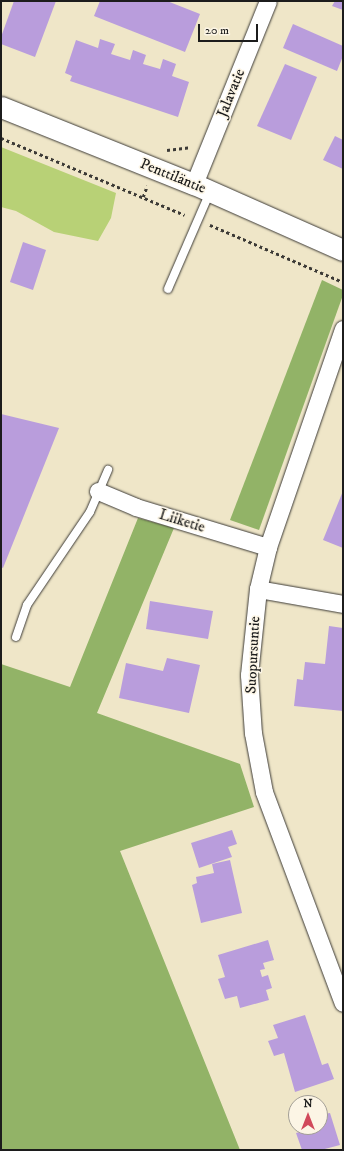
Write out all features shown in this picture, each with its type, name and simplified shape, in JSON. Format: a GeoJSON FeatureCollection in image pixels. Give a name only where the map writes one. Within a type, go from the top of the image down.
{"type":"FeatureCollection","features":[{"type":"Feature","properties":{"kind":"street","name":"Jalavatie"},"geometry":{"type":"LineString","coordinates":[[202,188],[268,1]]}},
{"type":"Feature","properties":{"kind":"street","name":"Penttiläntie"},"geometry":{"type":"LineString","coordinates":[[1,107],[202,188],[343,250]]}},
{"type":"Feature","properties":{"kind":"street","name":"Suopursuntie"},"geometry":{"type":"LineString","coordinates":[[343,329],[268,547],[258,589],[249,675],[253,733],[264,792],[337,967],[343,1003]]}},
{"type":"Feature","properties":{"kind":"street","name":"Liiketie"},"geometry":{"type":"LineString","coordinates":[[98,491],[136,507],[268,547]]}},
{"type":"Feature","properties":{"kind":"street"},"geometry":{"type":"LineString","coordinates":[[258,589],[343,604]]}},
{"type":"Feature","properties":{"kind":"lane"},"geometry":{"type":"LineString","coordinates":[[168,289],[198,220],[202,188]]}},
{"type":"Feature","properties":{"kind":"lane"},"geometry":{"type":"LineString","coordinates":[[16,637],[27,605],[90,512],[108,470]]}},
{"type":"Feature","properties":{"kind":"path"},"geometry":{"type":"LineString","coordinates":[[1,138],[343,282]]}},
{"type":"Feature","properties":{"kind":"green space"},"geometry":{"type":"Polygon","coordinates":[[[1,147],[116,193],[111,218],[98,241],[54,232],[16,211],[1,207],[1,147]]]}},
{"type":"Feature","properties":{"kind":"green space"},"geometry":{"type":"Polygon","coordinates":[[[322,280],[343,290],[343,295],[259,530],[230,520],[322,280]]]}},
{"type":"Feature","properties":{"kind":"green space"},"geometry":{"type":"Polygon","coordinates":[[[138,518],[174,528],[97,713],[240,764],[254,807],[120,851],[240,1150],[1,1150],[1,664],[70,687],[138,518]]]}},
{"type":"Feature","properties":{"kind":"building"},"geometry":{"type":"Polygon","coordinates":[[[14,1],[56,1],[35,57],[1,44],[1,37],[14,1]]]}},
{"type":"Feature","properties":{"kind":"building"},"geometry":{"type":"Polygon","coordinates":[[[100,1],[167,1],[200,14],[185,52],[94,16],[100,1]]]}},
{"type":"Feature","properties":{"kind":"building"},"geometry":{"type":"Polygon","coordinates":[[[335,1],[343,1],[343,10],[332,6],[335,1]]]}},
{"type":"Feature","properties":{"kind":"building"},"geometry":{"type":"Polygon","coordinates":[[[293,24],[343,46],[343,56],[337,71],[283,48],[293,24]]]}},
{"type":"Feature","properties":{"kind":"building"},"geometry":{"type":"Polygon","coordinates":[[[100,39],[115,44],[111,54],[130,60],[133,50],[146,55],[143,64],[160,69],[163,59],[176,64],[172,76],[189,82],[178,117],[70,81],[72,76],[65,73],[76,40],[98,48],[100,39]]]}},
{"type":"Feature","properties":{"kind":"building"},"geometry":{"type":"Polygon","coordinates":[[[285,64],[317,77],[291,140],[257,126],[285,64]]]}},
{"type":"Feature","properties":{"kind":"building"},"geometry":{"type":"Polygon","coordinates":[[[335,136],[343,140],[343,169],[323,160],[335,136]]]}},
{"type":"Feature","properties":{"kind":"building"},"geometry":{"type":"Polygon","coordinates":[[[23,242],[46,250],[33,290],[10,282],[23,242]]]}},
{"type":"Feature","properties":{"kind":"building"},"geometry":{"type":"Polygon","coordinates":[[[1,414],[59,428],[3,568],[1,567],[1,414]]]}},
{"type":"Feature","properties":{"kind":"building"},"geometry":{"type":"Polygon","coordinates":[[[343,491],[343,548],[323,540],[343,491]]]}},
{"type":"Feature","properties":{"kind":"building"},"geometry":{"type":"Polygon","coordinates":[[[150,601],[213,611],[208,639],[146,629],[150,601]]]}},
{"type":"Feature","properties":{"kind":"building"},"geometry":{"type":"Polygon","coordinates":[[[329,626],[343,628],[343,711],[294,706],[297,679],[303,680],[305,662],[325,664],[329,626]]]}},
{"type":"Feature","properties":{"kind":"building"},"geometry":{"type":"Polygon","coordinates":[[[167,658],[200,665],[189,713],[119,698],[126,663],[163,671],[167,658]]]}},
{"type":"Feature","properties":{"kind":"building"},"geometry":{"type":"Polygon","coordinates":[[[232,830],[237,844],[228,847],[232,857],[199,868],[191,843],[232,830]]]}},
{"type":"Feature","properties":{"kind":"building"},"geometry":{"type":"Polygon","coordinates":[[[230,860],[242,913],[201,923],[192,885],[197,883],[196,877],[214,873],[212,864],[230,860]]]}},
{"type":"Feature","properties":{"kind":"building"},"geometry":{"type":"Polygon","coordinates":[[[268,940],[274,960],[263,963],[265,969],[260,970],[262,977],[268,975],[272,988],[266,990],[269,1000],[240,1008],[237,996],[225,999],[218,979],[225,977],[218,955],[268,940]]]}},
{"type":"Feature","properties":{"kind":"building"},"geometry":{"type":"Polygon","coordinates":[[[305,1015],[322,1065],[328,1063],[334,1079],[295,1092],[284,1053],[274,1056],[268,1041],[278,1038],[273,1025],[305,1015]]]}},
{"type":"Feature","properties":{"kind":"building"},"geometry":{"type":"Polygon","coordinates":[[[328,1113],[330,1113],[340,1145],[321,1150],[302,1150],[297,1135],[328,1135],[328,1113]]]}}]}
